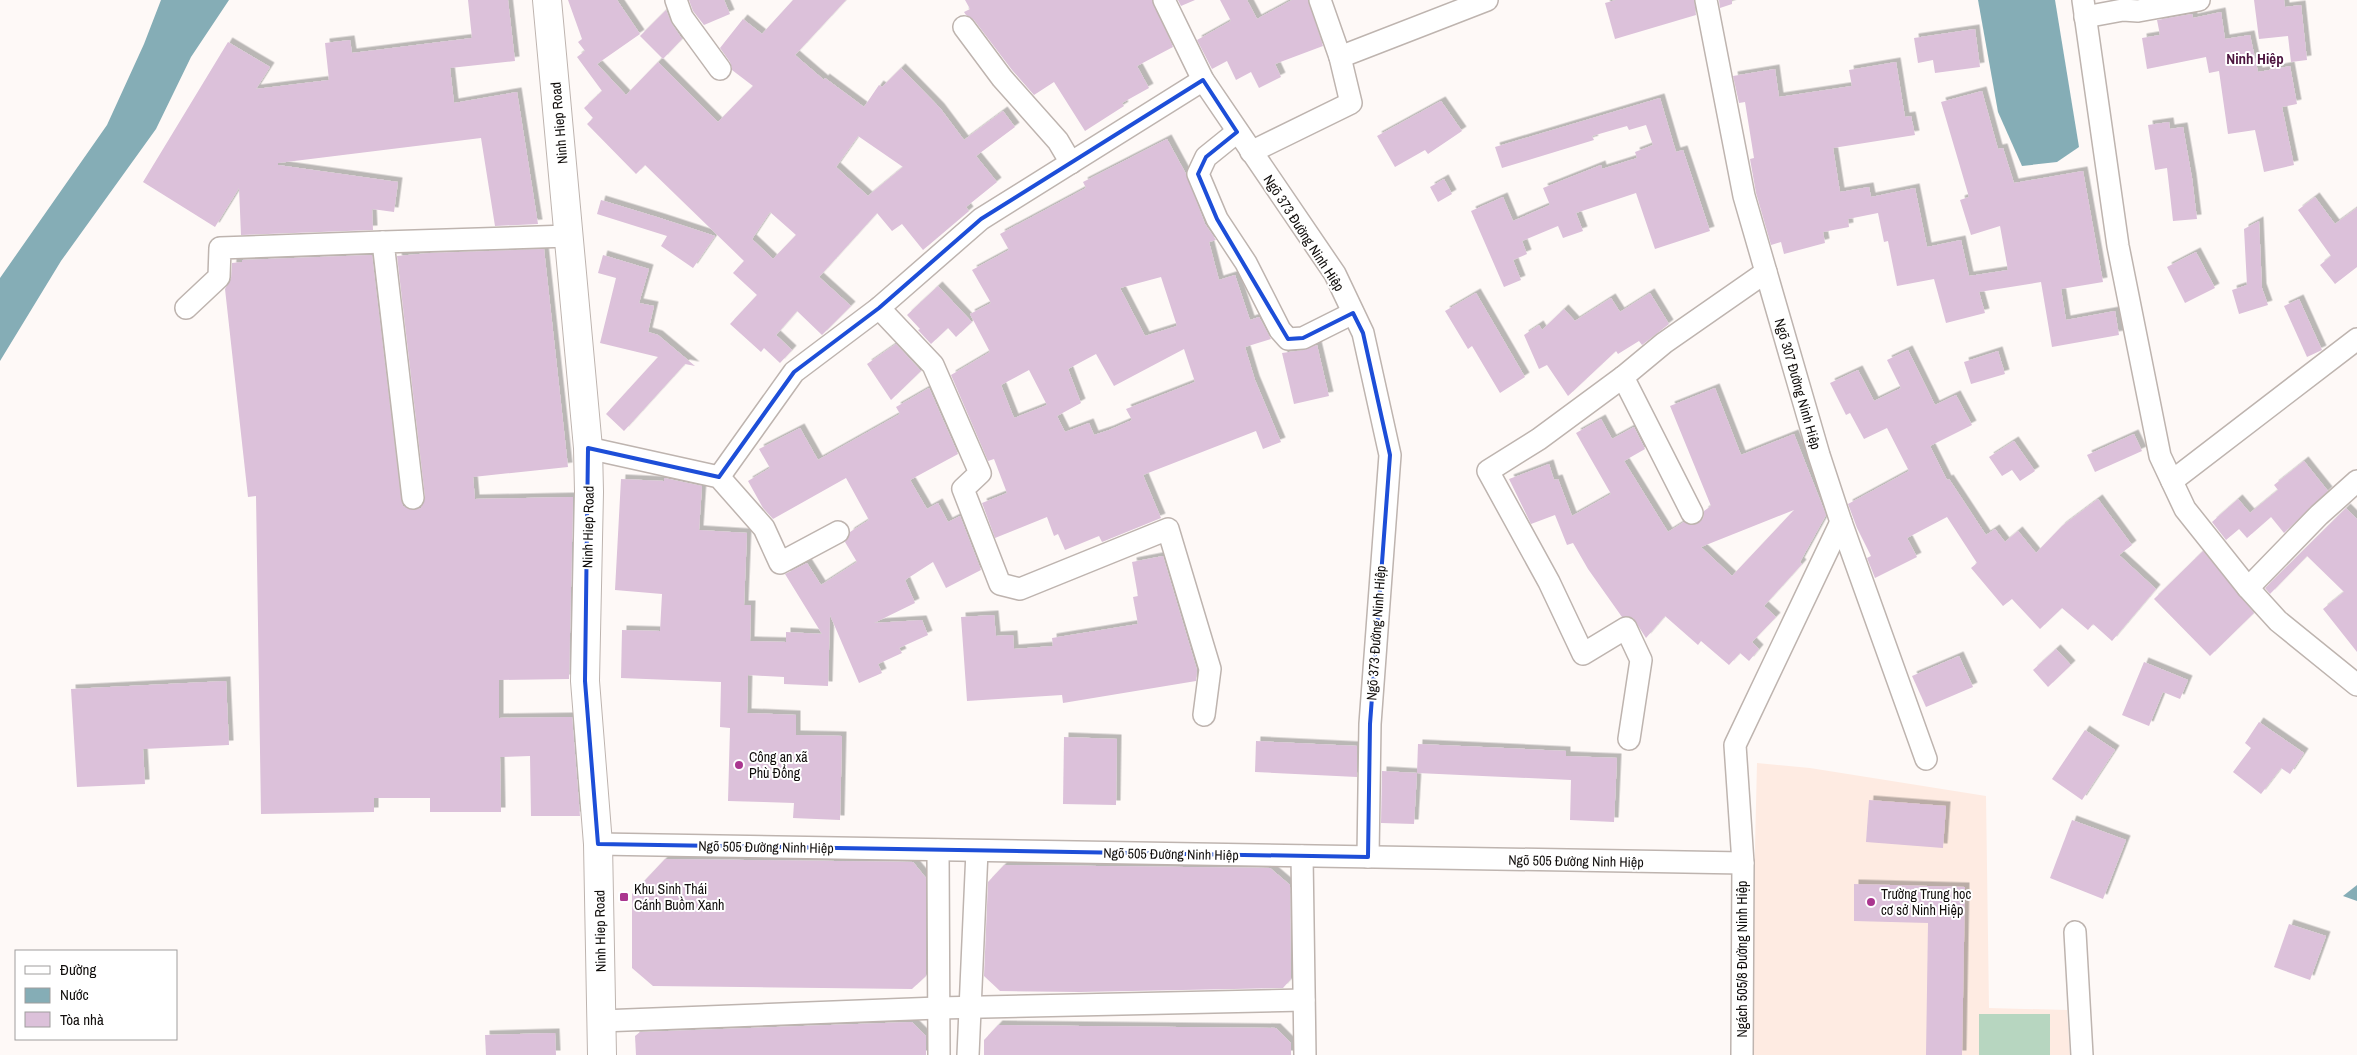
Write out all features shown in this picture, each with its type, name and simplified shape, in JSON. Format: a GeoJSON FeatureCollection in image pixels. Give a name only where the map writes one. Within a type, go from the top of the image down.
{"type":"FeatureCollection","features":[{"type":"Feature","properties":{"kind":"main road","name":"Ninh Hiep Road"},"geometry":{"type":"LineString","coordinates":[[547,0],[588,448],[589,492],[585,681],[598,844],[602,1055]]}},
{"type":"Feature","properties":{"kind":"street"},"geometry":{"type":"LineString","coordinates":[[676,0],[682,16],[720,69]]}},
{"type":"Feature","properties":{"kind":"street","name":"Ngõ 373 Đường Ninh Hiệp"},"geometry":{"type":"LineString","coordinates":[[1164,0],[1203,80],[1335,274],[1363,334],[1390,455],[1370,724],[1368,858]]}},
{"type":"Feature","properties":{"kind":"street"},"geometry":{"type":"LineString","coordinates":[[1251,152],[1351,103],[1340,57],[1320,0]]}},
{"type":"Feature","properties":{"kind":"street"},"geometry":{"type":"LineString","coordinates":[[1340,57],[1487,0]]}},
{"type":"Feature","properties":{"kind":"street","name":"Ngõ 307 Đường Ninh Hiệp"},"geometry":{"type":"LineString","coordinates":[[1706,0],[1744,196],[1766,272],[1841,522],[1926,759]]}},
{"type":"Feature","properties":{"kind":"street"},"geometry":{"type":"LineString","coordinates":[[2199,0],[2138,11],[2084,8],[2118,246],[2160,456],[2185,509],[2248,588],[2278,621],[2357,685]]}},
{"type":"Feature","properties":{"kind":"street"},"geometry":{"type":"LineString","coordinates":[[964,27],[1002,78],[1058,142],[1071,163]]}},
{"type":"Feature","properties":{"kind":"street"},"geometry":{"type":"LineString","coordinates":[[719,477],[794,372],[879,308],[981,219],[1203,80]]}},
{"type":"Feature","properties":{"kind":"street"},"geometry":{"type":"LineString","coordinates":[[1237,132],[1206,157],[1198,174],[1217,219],[1246,263],[1280,330],[1288,339],[1303,338],[1353,313]]}},
{"type":"Feature","properties":{"kind":"street"},"geometry":{"type":"LineString","coordinates":[[186,308],[219,277],[220,248],[569,236]]}},
{"type":"Feature","properties":{"kind":"street"},"geometry":{"type":"LineString","coordinates":[[383,242],[414,498]]}},
{"type":"Feature","properties":{"kind":"street"},"geometry":{"type":"LineString","coordinates":[[1629,739],[1641,660],[1626,628],[1583,654],[1549,582],[1488,471],[1539,439],[1664,343],[1766,272]]}},
{"type":"Feature","properties":{"kind":"street"},"geometry":{"type":"LineString","coordinates":[[879,308],[933,365],[945,392],[980,473],[963,489],[1000,584],[1020,589],[1168,529],[1210,669],[1204,715]]}},
{"type":"Feature","properties":{"kind":"street"},"geometry":{"type":"LineString","coordinates":[[2172,480],[2357,339]]}},
{"type":"Feature","properties":{"kind":"street"},"geometry":{"type":"LineString","coordinates":[[1622,377],[1692,513]]}},
{"type":"Feature","properties":{"kind":"street"},"geometry":{"type":"LineString","coordinates":[[588,448],[719,477],[764,528],[780,563],[838,532]]}},
{"type":"Feature","properties":{"kind":"street"},"geometry":{"type":"LineString","coordinates":[[2248,588],[2319,515],[2357,481]]}},
{"type":"Feature","properties":{"kind":"street","name":"Ngách 505/8 Đường Ninh Hiệp"},"geometry":{"type":"LineString","coordinates":[[1742,1055],[1743,863],[1735,745],[1841,522]]}},
{"type":"Feature","properties":{"kind":"street","name":"Ngõ 505 Đường Ninh Hiệp"},"geometry":{"type":"LineString","coordinates":[[598,844],[1743,863]]}},
{"type":"Feature","properties":{"kind":"street"},"geometry":{"type":"LineString","coordinates":[[938,850],[939,1055]]}},
{"type":"Feature","properties":{"kind":"street"},"geometry":{"type":"LineString","coordinates":[[968,1055],[977,851]]}},
{"type":"Feature","properties":{"kind":"street"},"geometry":{"type":"LineString","coordinates":[[1302,856],[1305,1055]]}},
{"type":"Feature","properties":{"kind":"street"},"geometry":{"type":"LineString","coordinates":[[2075,932],[2082,1055]]}},
{"type":"Feature","properties":{"kind":"street"},"geometry":{"type":"LineString","coordinates":[[601,1020],[938,1008],[969,1009],[1304,1000]]}},
{"type":"Feature","properties":{"kind":"highlighted area"},"geometry":{"type":"Polygon","coordinates":[[[1203,80],[1237,132],[1206,157],[1198,174],[1217,219],[1288,339],[1303,338],[1353,313],[1363,333],[1390,455],[1370,724],[1368,857],[598,844],[585,681],[588,448],[719,477],[794,372],[879,308],[981,219],[1203,80]]]}},
{"type":"Feature","properties":{"kind":"shaded area","name":"Trường Trung học cơ sở Ninh Hiệp"},"geometry":{"type":"Polygon","coordinates":[[[1757,763],[1810,768],[1986,796],[1989,1008],[2067,1010],[2070,1055],[1750,1055],[1757,763]]]}},
{"type":"Feature","properties":{"kind":"green space"},"geometry":{"type":"Polygon","coordinates":[[[1979,1014],[2050,1014],[2050,1055],[1979,1055],[1979,1014]]]}},
{"type":"Feature","properties":{"kind":"water"},"geometry":{"type":"Polygon","coordinates":[[[161,0],[229,0],[191,57],[156,129],[61,261],[0,361],[0,278],[107,125],[144,44],[161,0]]]}},
{"type":"Feature","properties":{"kind":"water"},"geometry":{"type":"Polygon","coordinates":[[[1978,0],[2055,0],[2079,147],[2057,162],[2022,166],[1998,112],[1978,0]]]}},
{"type":"Feature","properties":{"kind":"water"},"geometry":{"type":"Polygon","coordinates":[[[2357,885],[2357,901],[2343,896],[2357,885]]]}},
{"type":"Feature","properties":{"kind":"building"},"geometry":{"type":"Polygon","coordinates":[[[468,0],[508,0],[515,61],[450,68],[454,103],[517,92],[538,224],[495,226],[481,138],[278,163],[278,165],[398,182],[394,212],[372,209],[373,230],[241,235],[239,188],[215,227],[143,182],[228,42],[270,67],[256,89],[329,80],[325,43],[350,40],[352,53],[472,38],[468,0]]]}},
{"type":"Feature","properties":{"kind":"building"},"geometry":{"type":"Polygon","coordinates":[[[568,0],[617,0],[640,34],[597,64],[626,95],[658,62],[718,122],[753,86],[732,70],[730,62],[720,48],[743,19],[762,34],[793,0],[846,0],[795,55],[824,80],[825,78],[864,107],[879,85],[882,87],[901,68],[940,108],[964,140],[1003,111],[1015,127],[976,156],[997,182],[966,207],[969,211],[923,250],[902,224],[892,231],[877,213],[819,277],[851,306],[822,335],[797,311],[776,335],[792,350],[780,363],[764,348],[761,352],[730,324],[757,295],[733,273],[744,261],[645,165],[636,174],[587,124],[593,118],[584,108],[602,91],[577,57],[585,51],[578,42],[582,39],[568,0]],[[858,136],[836,167],[868,196],[903,167],[858,136]],[[770,212],[752,239],[773,259],[796,235],[770,212]]]}},
{"type":"Feature","properties":{"kind":"building"},"geometry":{"type":"Polygon","coordinates":[[[689,0],[724,0],[730,14],[704,25],[693,11],[689,0]]]}},
{"type":"Feature","properties":{"kind":"building"},"geometry":{"type":"Polygon","coordinates":[[[965,0],[1152,0],[1173,47],[1137,66],[1149,88],[1122,103],[1124,106],[1085,131],[1054,82],[1034,95],[1012,70],[974,20],[966,15],[964,12],[970,9],[965,0]]]}},
{"type":"Feature","properties":{"kind":"building"},"geometry":{"type":"Polygon","coordinates":[[[1178,0],[1195,0],[1181,6],[1178,0]]]}},
{"type":"Feature","properties":{"kind":"building"},"geometry":{"type":"Polygon","coordinates":[[[1220,0],[1247,0],[1257,19],[1292,0],[1308,0],[1323,46],[1275,64],[1281,77],[1259,88],[1251,72],[1236,80],[1227,61],[1212,69],[1197,40],[1231,21],[1220,0]]]}},
{"type":"Feature","properties":{"kind":"building"},"geometry":{"type":"Polygon","coordinates":[[[1616,0],[1694,0],[1696,15],[1615,39],[1605,3],[1616,0]]]}},
{"type":"Feature","properties":{"kind":"building"},"geometry":{"type":"Polygon","coordinates":[[[1719,0],[1732,0],[1732,4],[1720,8],[1719,0]]]}},
{"type":"Feature","properties":{"kind":"building"},"geometry":{"type":"Polygon","coordinates":[[[2254,0],[2284,0],[2285,7],[2301,5],[2307,60],[2291,62],[2288,36],[2259,39],[2254,0]]]}},
{"type":"Feature","properties":{"kind":"building"},"geometry":{"type":"Polygon","coordinates":[[[666,10],[672,24],[682,39],[663,59],[640,36],[666,10]]]}},
{"type":"Feature","properties":{"kind":"building"},"geometry":{"type":"Polygon","coordinates":[[[2221,12],[2225,39],[2250,35],[2258,72],[2290,66],[2297,104],[2282,107],[2294,165],[2264,172],[2255,130],[2228,134],[2219,71],[2209,73],[2206,57],[2147,69],[2142,38],[2160,35],[2157,20],[2192,14],[2193,18],[2221,12]]]}},
{"type":"Feature","properties":{"kind":"building"},"geometry":{"type":"Polygon","coordinates":[[[1975,29],[1980,67],[1935,73],[1933,60],[1918,63],[1914,38],[1975,29]]]}},
{"type":"Feature","properties":{"kind":"building"},"geometry":{"type":"Polygon","coordinates":[[[1896,62],[1905,117],[1911,116],[1915,135],[1833,148],[1840,192],[1869,187],[1871,197],[1915,188],[1927,247],[1961,240],[1969,276],[2008,270],[2000,226],[1971,235],[1960,200],[1969,197],[1941,102],[1982,91],[1998,149],[2003,148],[2014,183],[2083,171],[2103,282],[2061,289],[2066,320],[2115,311],[2119,335],[2052,347],[2041,282],[1979,292],[1985,313],[1946,323],[1934,279],[1897,286],[1888,241],[1884,242],[1878,213],[1848,219],[1849,227],[1823,232],[1825,243],[1784,254],[1781,242],[1771,245],[1756,193],[1750,159],[1754,158],[1745,102],[1739,103],[1733,76],[1775,69],[1779,97],[1852,86],[1849,70],[1896,62]]]}},
{"type":"Feature","properties":{"kind":"building"},"geometry":{"type":"Polygon","coordinates":[[[1660,98],[1676,152],[1683,150],[1710,231],[1655,249],[1636,193],[1576,213],[1583,231],[1563,238],[1558,226],[1522,241],[1527,254],[1513,260],[1521,280],[1504,287],[1471,211],[1503,197],[1513,221],[1550,205],[1543,188],[1601,165],[1602,169],[1637,158],[1635,152],[1653,145],[1646,125],[1629,130],[1627,126],[1592,136],[1594,140],[1502,168],[1495,147],[1660,98]]]}},
{"type":"Feature","properties":{"kind":"building"},"geometry":{"type":"Polygon","coordinates":[[[1441,101],[1462,131],[1428,154],[1425,150],[1395,167],[1377,136],[1441,101]]]}},
{"type":"Feature","properties":{"kind":"building"},"geometry":{"type":"Polygon","coordinates":[[[2169,122],[2170,129],[2183,127],[2197,219],[2173,221],[2167,168],[2155,170],[2148,125],[2169,122]]]}},
{"type":"Feature","properties":{"kind":"building"},"geometry":{"type":"Polygon","coordinates":[[[1167,139],[1186,174],[1205,224],[1216,240],[1209,242],[1219,280],[1235,275],[1250,320],[1259,317],[1271,339],[1245,347],[1255,380],[1281,442],[1263,449],[1256,431],[1143,475],[1161,518],[1102,542],[1099,536],[1065,550],[1058,534],[1054,536],[1047,517],[995,538],[982,503],[1007,493],[994,459],[988,461],[951,375],[990,352],[970,314],[991,303],[972,270],[1009,250],[1000,234],[1086,188],[1083,182],[1167,139]],[[1161,277],[1120,288],[1145,336],[1177,326],[1161,277]],[[1184,349],[1114,386],[1096,354],[1068,369],[1081,403],[1057,416],[1065,432],[1089,423],[1094,435],[1109,430],[1132,420],[1126,409],[1195,382],[1184,349]],[[1029,370],[1001,385],[1014,418],[1047,405],[1029,370]]]}},
{"type":"Feature","properties":{"kind":"building"},"geometry":{"type":"Polygon","coordinates":[[[1444,179],[1452,194],[1438,202],[1430,187],[1444,179]]]}},
{"type":"Feature","properties":{"kind":"building"},"geometry":{"type":"Polygon","coordinates":[[[2315,197],[2335,224],[2357,208],[2357,267],[2335,284],[2320,265],[2331,256],[2298,210],[2315,197]]]}},
{"type":"Feature","properties":{"kind":"building"},"geometry":{"type":"Polygon","coordinates":[[[601,200],[715,236],[693,268],[661,246],[667,236],[597,214],[601,200]]]}},
{"type":"Feature","properties":{"kind":"building"},"geometry":{"type":"Polygon","coordinates":[[[2259,221],[2262,288],[2268,305],[2239,314],[2232,290],[2247,285],[2244,229],[2259,221]]]}},
{"type":"Feature","properties":{"kind":"building"},"geometry":{"type":"Polygon","coordinates":[[[544,249],[568,467],[473,477],[475,499],[573,497],[569,679],[499,680],[499,718],[572,717],[580,816],[531,816],[530,756],[500,757],[501,812],[430,812],[430,798],[374,798],[374,812],[261,814],[256,496],[248,497],[225,289],[231,278],[232,263],[242,262],[242,260],[372,255],[401,499],[403,506],[414,510],[421,508],[425,497],[397,256],[544,249]]]}},
{"type":"Feature","properties":{"kind":"building"},"geometry":{"type":"Polygon","coordinates":[[[2196,252],[2215,288],[2185,303],[2167,267],[2196,252]]]}},
{"type":"Feature","properties":{"kind":"building"},"geometry":{"type":"Polygon","coordinates":[[[603,255],[649,269],[639,303],[654,306],[648,332],[658,335],[695,366],[685,364],[624,431],[606,414],[658,357],[600,343],[616,278],[598,273],[603,255]]]}},
{"type":"Feature","properties":{"kind":"building"},"geometry":{"type":"Polygon","coordinates":[[[938,286],[972,322],[956,337],[948,328],[931,344],[907,315],[938,286]]]}},
{"type":"Feature","properties":{"kind":"building"},"geometry":{"type":"Polygon","coordinates":[[[1476,293],[1525,377],[1500,393],[1472,346],[1468,349],[1445,311],[1476,293]]]}},
{"type":"Feature","properties":{"kind":"building"},"geometry":{"type":"Polygon","coordinates":[[[1650,293],[1669,324],[1642,345],[1639,341],[1618,354],[1616,351],[1568,396],[1547,365],[1539,369],[1524,335],[1539,325],[1542,330],[1564,309],[1575,321],[1611,298],[1620,312],[1650,293]]]}},
{"type":"Feature","properties":{"kind":"building"},"geometry":{"type":"Polygon","coordinates":[[[2299,299],[2322,350],[2307,357],[2284,306],[2299,299]]]}},
{"type":"Feature","properties":{"kind":"building"},"geometry":{"type":"Polygon","coordinates":[[[896,344],[921,371],[891,400],[867,364],[896,344]]]}},
{"type":"Feature","properties":{"kind":"building"},"geometry":{"type":"Polygon","coordinates":[[[1317,345],[1329,396],[1294,404],[1282,353],[1304,350],[1317,345]]]}},
{"type":"Feature","properties":{"kind":"building"},"geometry":{"type":"Polygon","coordinates":[[[1908,350],[1935,405],[1956,395],[1972,425],[1930,446],[1947,480],[1949,479],[1986,535],[1995,529],[2005,542],[2018,531],[2036,553],[2062,526],[2098,499],[2132,545],[2119,555],[2156,589],[2112,641],[2093,624],[2088,630],[2062,608],[2040,629],[2012,599],[2003,606],[1971,568],[1977,563],[1947,517],[1907,538],[1917,557],[1875,578],[1867,558],[1871,556],[1848,504],[1909,471],[1887,428],[1864,439],[1850,413],[1846,415],[1830,383],[1858,370],[1874,401],[1901,388],[1887,360],[1908,350]]]}},
{"type":"Feature","properties":{"kind":"building"},"geometry":{"type":"Polygon","coordinates":[[[1998,351],[2005,374],[1971,384],[1964,362],[1998,351]]]}},
{"type":"Feature","properties":{"kind":"building"},"geometry":{"type":"Polygon","coordinates":[[[929,388],[958,454],[910,480],[927,509],[938,503],[948,522],[960,516],[981,570],[946,588],[933,562],[905,580],[915,603],[874,623],[922,620],[928,635],[899,648],[902,653],[878,664],[882,673],[859,683],[830,615],[828,686],[784,684],[784,677],[748,675],[747,713],[796,715],[796,735],[842,736],[840,820],[793,818],[794,803],[728,801],[730,728],[720,727],[721,682],[621,678],[622,630],[660,631],[662,594],[615,590],[621,479],[664,481],[664,478],[702,486],[699,530],[747,533],[744,605],[751,605],[750,641],[786,642],[786,632],[822,634],[785,574],[807,563],[821,585],[857,562],[845,542],[850,532],[869,520],[846,478],[773,519],[763,508],[748,481],[770,468],[759,449],[800,428],[818,460],[900,414],[896,407],[929,388]]]}},
{"type":"Feature","properties":{"kind":"building"},"geometry":{"type":"Polygon","coordinates":[[[1715,388],[1741,455],[1794,434],[1826,515],[1800,562],[1802,564],[1764,606],[1776,617],[1752,642],[1759,649],[1749,661],[1740,653],[1729,665],[1701,641],[1698,645],[1665,616],[1646,638],[1633,618],[1622,617],[1588,569],[1573,543],[1567,545],[1555,515],[1531,524],[1509,479],[1549,464],[1554,480],[1558,479],[1572,516],[1611,494],[1576,433],[1601,419],[1612,439],[1634,427],[1645,449],[1624,461],[1668,532],[1684,522],[1691,525],[1697,524],[1703,519],[1704,511],[1711,506],[1670,406],[1715,388]],[[1794,510],[1701,547],[1732,576],[1794,510]]]}},
{"type":"Feature","properties":{"kind":"building"},"geometry":{"type":"Polygon","coordinates":[[[2134,434],[2142,451],[2095,472],[2087,455],[2134,434]]]}},
{"type":"Feature","properties":{"kind":"building"},"geometry":{"type":"Polygon","coordinates":[[[2014,441],[2035,471],[2020,481],[2012,470],[2002,476],[1989,457],[2014,441]]]}},
{"type":"Feature","properties":{"kind":"building"},"geometry":{"type":"Polygon","coordinates":[[[2304,461],[2328,491],[2284,533],[2271,517],[2247,538],[2239,529],[2226,540],[2212,522],[2238,499],[2250,513],[2278,490],[2274,485],[2304,461]]]}},
{"type":"Feature","properties":{"kind":"building"},"geometry":{"type":"Polygon","coordinates":[[[2346,508],[2357,519],[2357,652],[2323,609],[2344,592],[2307,556],[2270,594],[2265,588],[2346,508]]]}},
{"type":"Feature","properties":{"kind":"building"},"geometry":{"type":"Polygon","coordinates":[[[2203,551],[2254,613],[2210,656],[2154,599],[2203,551]]]}},
{"type":"Feature","properties":{"kind":"building"},"geometry":{"type":"Polygon","coordinates":[[[1163,556],[1197,670],[1196,681],[1063,703],[1062,695],[967,701],[961,617],[994,615],[996,636],[1013,635],[1014,649],[1053,646],[1052,638],[1138,624],[1133,597],[1138,596],[1132,562],[1163,556]]]}},
{"type":"Feature","properties":{"kind":"building"},"geometry":{"type":"Polygon","coordinates":[[[2056,649],[2071,665],[2048,687],[2033,670],[2056,649]]]}},
{"type":"Feature","properties":{"kind":"building"},"geometry":{"type":"Polygon","coordinates":[[[1959,656],[1973,687],[1926,707],[1912,676],[1959,656]]]}},
{"type":"Feature","properties":{"kind":"building"},"geometry":{"type":"Polygon","coordinates":[[[2144,662],[2188,680],[2180,699],[2163,692],[2149,726],[2122,715],[2144,662]]]}},
{"type":"Feature","properties":{"kind":"building"},"geometry":{"type":"Polygon","coordinates":[[[226,681],[229,745],[143,749],[145,784],[77,787],[71,689],[226,681]]]}},
{"type":"Feature","properties":{"kind":"building"},"geometry":{"type":"Polygon","coordinates":[[[2259,722],[2304,753],[2290,774],[2281,768],[2261,794],[2233,772],[2251,748],[2245,743],[2259,722]]]}},
{"type":"Feature","properties":{"kind":"building"},"geometry":{"type":"Polygon","coordinates":[[[2085,730],[2115,750],[2082,800],[2052,779],[2085,730]]]}},
{"type":"Feature","properties":{"kind":"building"},"geometry":{"type":"Polygon","coordinates":[[[1064,737],[1117,739],[1116,805],[1063,804],[1064,737]]]}},
{"type":"Feature","properties":{"kind":"building"},"geometry":{"type":"Polygon","coordinates":[[[1256,741],[1357,746],[1357,777],[1255,772],[1256,741]]]}},
{"type":"Feature","properties":{"kind":"building"},"geometry":{"type":"Polygon","coordinates":[[[1418,744],[1566,751],[1566,756],[1617,758],[1614,822],[1570,820],[1571,780],[1417,773],[1418,744]]]}},
{"type":"Feature","properties":{"kind":"building"},"geometry":{"type":"Polygon","coordinates":[[[1382,771],[1417,773],[1414,824],[1381,823],[1382,771]]]}},
{"type":"Feature","properties":{"kind":"building"},"geometry":{"type":"Polygon","coordinates":[[[1869,800],[1946,806],[1943,848],[1866,842],[1869,800]]]}},
{"type":"Feature","properties":{"kind":"building"},"geometry":{"type":"Polygon","coordinates":[[[2072,820],[2126,840],[2103,899],[2050,878],[2072,820]]]}},
{"type":"Feature","properties":{"kind":"building"},"geometry":{"type":"Polygon","coordinates":[[[665,859],[913,862],[926,878],[926,976],[912,989],[653,986],[632,968],[632,894],[665,859]]]}},
{"type":"Feature","properties":{"kind":"building"},"geometry":{"type":"Polygon","coordinates":[[[1004,865],[1270,868],[1290,885],[1291,979],[1283,988],[1080,992],[1000,991],[984,976],[988,882],[1004,865]]]}},
{"type":"Feature","properties":{"kind":"building"},"geometry":{"type":"Polygon","coordinates":[[[1854,884],[1965,887],[1962,1055],[1926,1055],[1928,923],[1854,921],[1854,884]]]}},
{"type":"Feature","properties":{"kind":"building"},"geometry":{"type":"Polygon","coordinates":[[[2289,924],[2326,936],[2310,980],[2274,967],[2289,924]]]}},
{"type":"Feature","properties":{"kind":"building"},"geometry":{"type":"Polygon","coordinates":[[[912,1022],[926,1036],[926,1055],[636,1055],[635,1036],[640,1032],[912,1022]]]}},
{"type":"Feature","properties":{"kind":"building"},"geometry":{"type":"Polygon","coordinates":[[[998,1025],[1276,1028],[1291,1043],[1291,1055],[984,1055],[984,1040],[998,1025]]]}},
{"type":"Feature","properties":{"kind":"building"},"geometry":{"type":"Polygon","coordinates":[[[555,1033],[556,1055],[486,1055],[485,1035],[555,1033]]]}},
{"type":"Feature","properties":{"kind":"place","name":"Công an xã Phù Đổng"},"geometry":{"type":"Point","coordinates":[739,765]}},
{"type":"Feature","properties":{"kind":"place","name":"Khu Sinh Thái Cánh Buồm Xanh"},"geometry":{"type":"Point","coordinates":[624,897]}},
{"type":"Feature","properties":{"kind":"place","name":"Trường Trung học cơ sở Ninh Hiệp"},"geometry":{"type":"Point","coordinates":[1871,902]}},
{"type":"Feature","properties":{"kind":"district","name":"Ninh Hiệp"},"geometry":{"type":"Point","coordinates":[2255,58]}}]}
